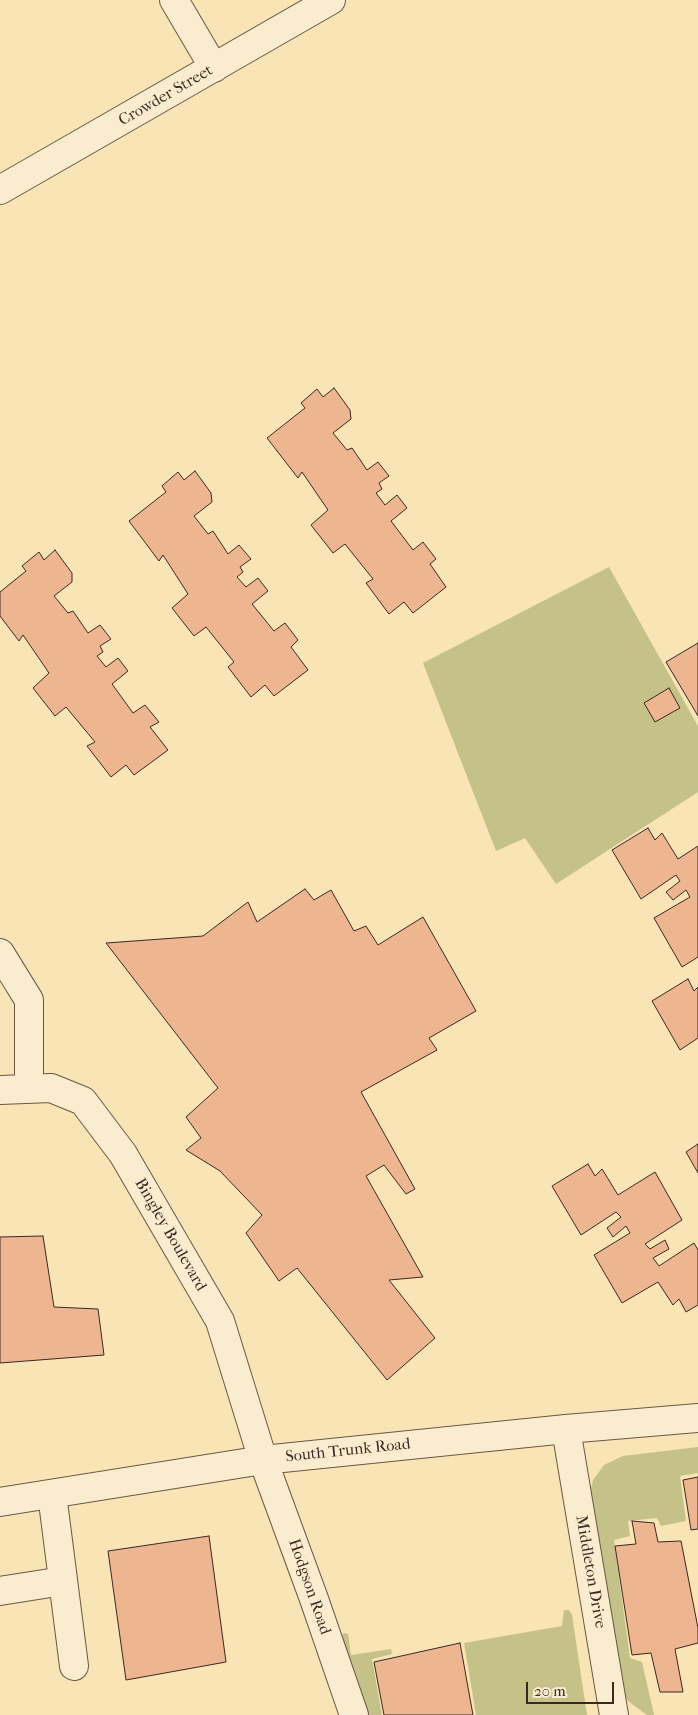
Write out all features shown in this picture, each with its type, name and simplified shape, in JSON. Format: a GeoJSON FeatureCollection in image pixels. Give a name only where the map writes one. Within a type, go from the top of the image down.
{"type":"FeatureCollection","features":[{"type":"Feature","properties":{"kind":"street"},"geometry":{"type":"LineString","coordinates":[[174,0],[214,68]]}},
{"type":"Feature","properties":{"kind":"street","name":"Crowder Street"},"geometry":{"type":"LineString","coordinates":[[0,190],[331,0]]}},
{"type":"Feature","properties":{"kind":"street"},"geometry":{"type":"LineString","coordinates":[[0,953],[29,1000],[29,1088]]}},
{"type":"Feature","properties":{"kind":"street","name":"Bingley Boulevard"},"geometry":{"type":"LineString","coordinates":[[0,1090],[51,1088],[83,1101],[123,1154],[220,1321],[263,1460]]}},
{"type":"Feature","properties":{"kind":"street","name":"South Trunk Road"},"geometry":{"type":"LineString","coordinates":[[0,1502],[263,1460],[566,1429],[698,1418]]}},
{"type":"Feature","properties":{"kind":"street","name":"Middleton Drive"},"geometry":{"type":"LineString","coordinates":[[566,1429],[614,1715]]}},
{"type":"Feature","properties":{"kind":"street","name":"Hodgson Road"},"geometry":{"type":"LineString","coordinates":[[263,1460],[354,1715]]}},
{"type":"Feature","properties":{"kind":"street"},"geometry":{"type":"LineString","coordinates":[[52,1494],[74,1666]]}},
{"type":"Feature","properties":{"kind":"street"},"geometry":{"type":"LineString","coordinates":[[0,1591],[63,1582]]}},
{"type":"Feature","properties":{"kind":"shaded area"},"geometry":{"type":"Polygon","coordinates":[[[609,567],[698,726],[698,792],[556,884],[525,838],[496,851],[423,663],[609,567]]]}},
{"type":"Feature","properties":{"kind":"shaded area"},"geometry":{"type":"Polygon","coordinates":[[[698,1447],[698,1473],[680,1476],[686,1521],[661,1526],[657,1518],[628,1521],[630,1536],[614,1540],[630,1658],[642,1662],[654,1715],[647,1715],[628,1701],[621,1687],[590,1493],[593,1480],[604,1465],[623,1456],[698,1447]]]}},
{"type":"Feature","properties":{"kind":"shaded area"},"geometry":{"type":"Polygon","coordinates":[[[564,1610],[569,1610],[572,1615],[587,1715],[476,1715],[464,1643],[562,1626],[564,1610]]]}},
{"type":"Feature","properties":{"kind":"shaded area"},"geometry":{"type":"Polygon","coordinates":[[[344,1633],[348,1634],[351,1655],[391,1649],[392,1654],[372,1659],[382,1715],[364,1715],[347,1660],[342,1635],[344,1633]]]}},
{"type":"Feature","properties":{"kind":"building"},"geometry":{"type":"Polygon","coordinates":[[[334,388],[350,410],[351,419],[333,433],[347,450],[352,448],[367,470],[378,462],[389,476],[379,483],[382,489],[376,493],[385,505],[397,495],[407,508],[391,521],[413,550],[423,542],[436,559],[430,564],[446,587],[413,613],[404,602],[389,614],[366,583],[373,579],[345,544],[333,553],[311,525],[328,510],[302,472],[298,478],[267,438],[305,408],[301,403],[317,389],[323,397],[334,388]]]}},
{"type":"Feature","properties":{"kind":"building"},"geometry":{"type":"Polygon","coordinates":[[[195,471],[211,493],[212,502],[194,516],[208,534],[213,531],[228,554],[239,545],[251,559],[240,567],[243,572],[237,577],[246,587],[258,578],[268,591],[252,604],[274,631],[285,623],[298,640],[291,647],[308,670],[274,696],[265,685],[251,697],[228,667],[234,662],[206,627],[194,636],[172,608],[188,594],[163,555],[159,561],[129,521],[166,492],[162,486],[178,472],[184,480],[195,471]]]}},
{"type":"Feature","properties":{"kind":"building"},"geometry":{"type":"Polygon","coordinates":[[[55,550],[72,573],[72,582],[54,596],[68,613],[73,611],[88,633],[100,625],[111,639],[100,646],[103,652],[97,656],[106,667],[118,658],[128,671],[112,684],[133,713],[145,705],[159,722],[150,727],[168,750],[134,775],[126,765],[111,777],[87,746],[95,742],[66,707],[55,716],[33,688],[49,673],[23,635],[19,641],[0,616],[0,592],[26,571],[22,566],[39,552],[44,560],[55,550]]]}},
{"type":"Feature","properties":{"kind":"building"},"geometry":{"type":"Polygon","coordinates":[[[698,643],[698,716],[666,662],[698,643]]]}},
{"type":"Feature","properties":{"kind":"building"},"geometry":{"type":"Polygon","coordinates":[[[669,688],[680,708],[655,722],[644,703],[669,688]]]}},
{"type":"Feature","properties":{"kind":"building"},"geometry":{"type":"Polygon","coordinates":[[[648,828],[655,840],[662,833],[678,859],[698,846],[698,957],[682,967],[654,918],[690,897],[686,890],[673,900],[666,892],[680,881],[676,875],[641,899],[612,850],[648,828]]]}},
{"type":"Feature","properties":{"kind":"building"},"geometry":{"type":"Polygon","coordinates":[[[305,889],[314,900],[331,890],[354,931],[366,926],[378,945],[423,917],[476,1011],[429,1038],[437,1050],[361,1092],[415,1189],[406,1194],[384,1165],[366,1176],[423,1277],[389,1280],[435,1338],[387,1380],[297,1268],[279,1281],[246,1233],[262,1215],[220,1171],[186,1150],[201,1138],[186,1117],[218,1088],[106,943],[203,936],[248,902],[257,922],[305,889]]]}},
{"type":"Feature","properties":{"kind":"building"},"geometry":{"type":"Polygon","coordinates":[[[688,979],[694,991],[698,987],[698,1038],[680,1050],[652,1001],[688,979]]]}},
{"type":"Feature","properties":{"kind":"building"},"geometry":{"type":"Polygon","coordinates":[[[698,1144],[698,1173],[686,1152],[698,1144]]]}},
{"type":"Feature","properties":{"kind":"building"},"geometry":{"type":"Polygon","coordinates":[[[588,1164],[595,1176],[602,1169],[618,1195],[655,1172],[682,1220],[645,1244],[650,1249],[665,1240],[669,1249],[653,1258],[659,1266],[694,1243],[698,1250],[698,1305],[686,1312],[679,1299],[673,1305],[658,1282],[622,1303],[594,1255],[630,1233],[626,1226],[613,1237],[607,1228],[621,1217],[616,1212],[581,1235],[552,1186],[588,1164]]]}},
{"type":"Feature","properties":{"kind":"building"},"geometry":{"type":"Polygon","coordinates":[[[43,1236],[54,1307],[98,1309],[104,1355],[0,1363],[0,1237],[43,1236]]]}},
{"type":"Feature","properties":{"kind":"building"},"geometry":{"type":"Polygon","coordinates":[[[698,1477],[698,1529],[691,1530],[683,1480],[698,1477]]]}},
{"type":"Feature","properties":{"kind":"building"},"geometry":{"type":"Polygon","coordinates":[[[632,1521],[654,1523],[658,1542],[681,1541],[698,1628],[698,1643],[675,1649],[683,1692],[660,1692],[651,1653],[632,1655],[615,1546],[636,1544],[632,1521]]]}},
{"type":"Feature","properties":{"kind":"building"},"geometry":{"type":"Polygon","coordinates":[[[209,1536],[226,1662],[126,1680],[108,1551],[209,1536]]]}},
{"type":"Feature","properties":{"kind":"building"},"geometry":{"type":"Polygon","coordinates":[[[460,1643],[473,1715],[384,1715],[374,1662],[460,1643]]]}}]}
